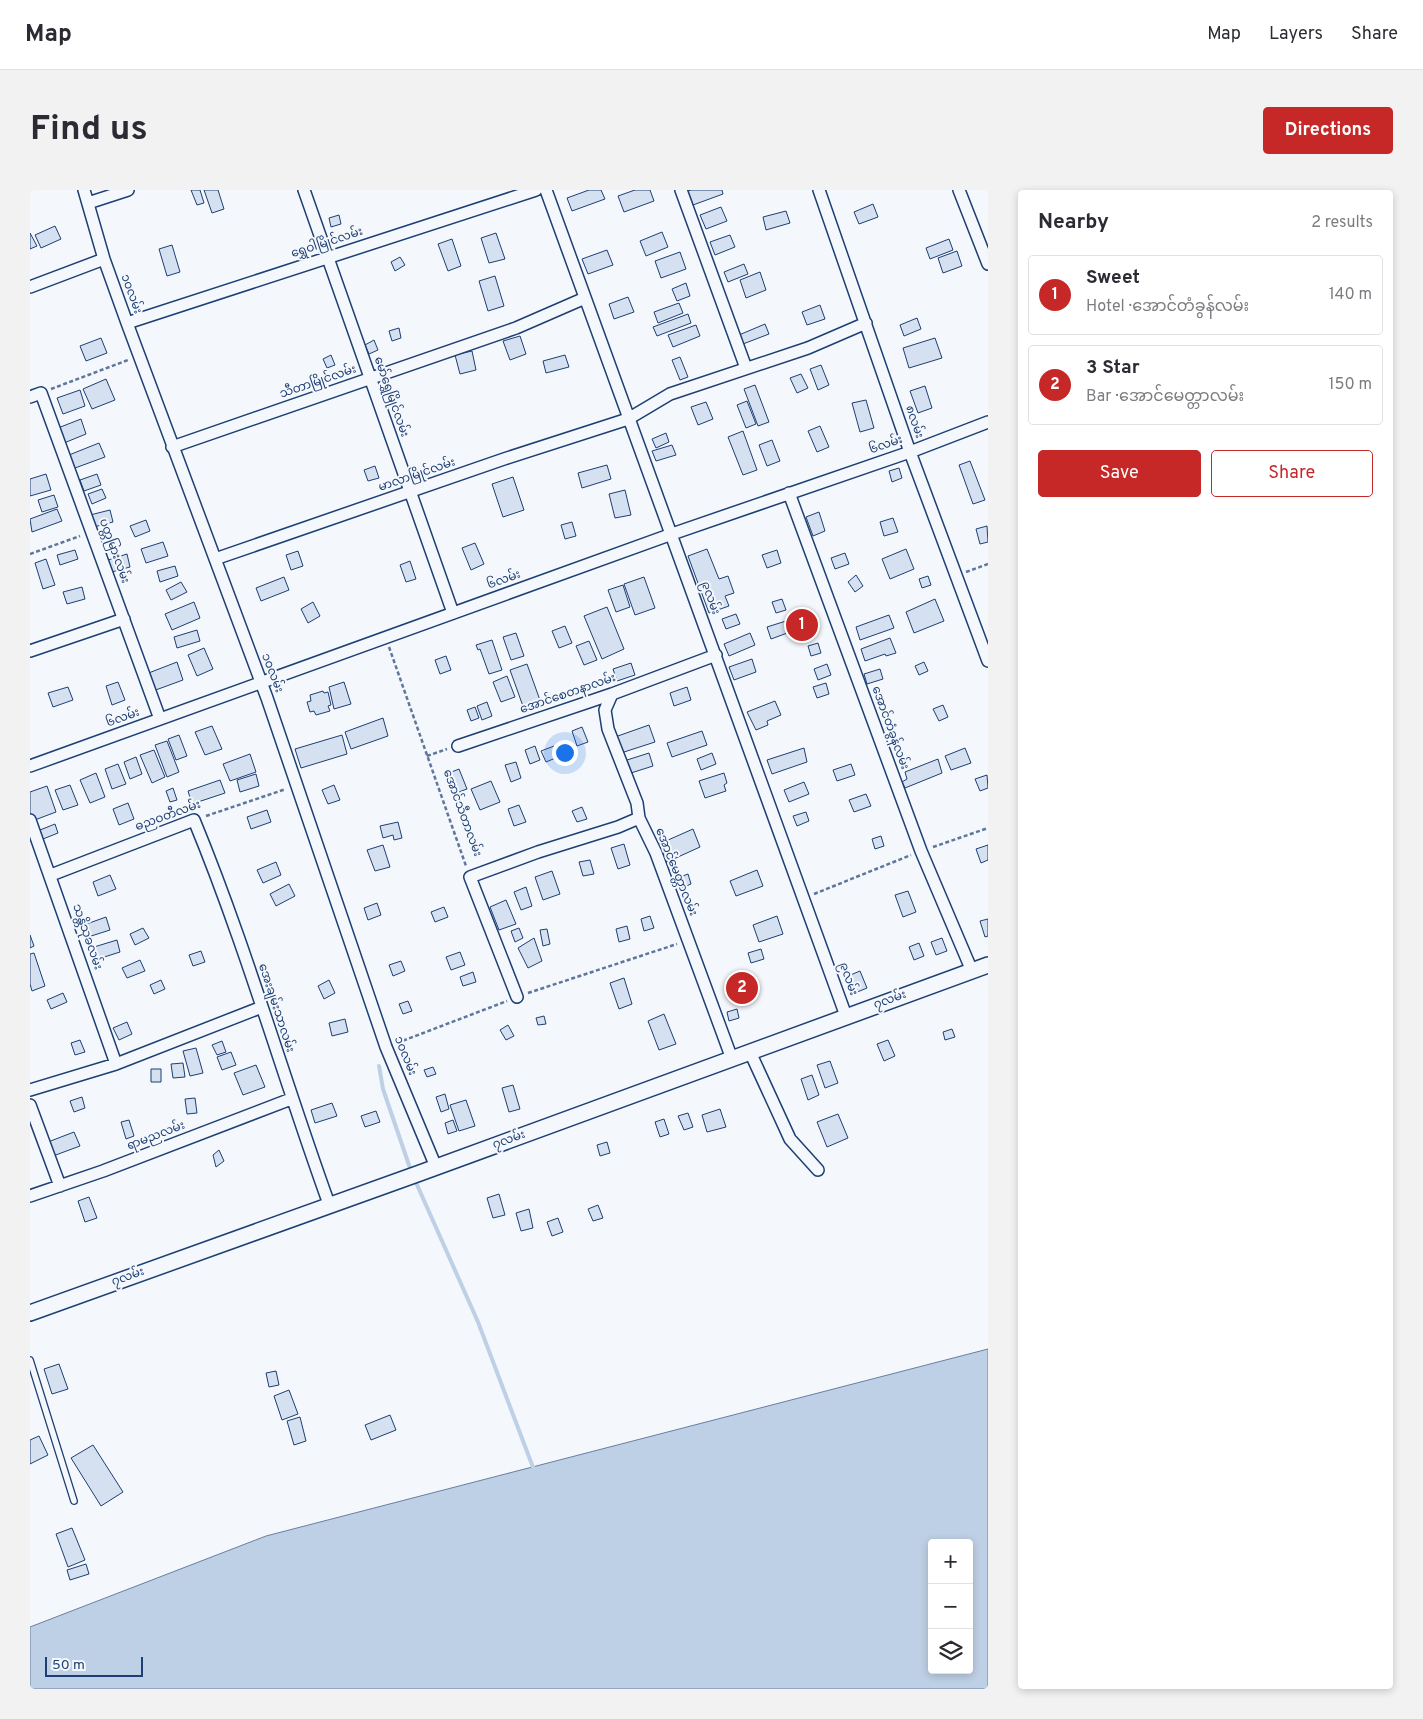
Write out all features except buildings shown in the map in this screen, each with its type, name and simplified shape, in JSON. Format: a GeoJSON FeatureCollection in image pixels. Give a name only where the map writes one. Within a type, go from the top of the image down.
{"type":"FeatureCollection","features":[{"type":"Feature","properties":{"kind":"street","name":"၁၀လမ်း"},"geometry":{"type":"LineString","coordinates":[[84,190],[104,259],[126,323],[215,559],[297,786],[386,1047],[436,1167]]}},
{"type":"Feature","properties":{"kind":"street"},"geometry":{"type":"LineString","coordinates":[[88,203],[128,190]]}},
{"type":"Feature","properties":{"kind":"street","name":"မော်ရွှေမြိုင်လမ်း"},"geometry":{"type":"LineString","coordinates":[[304,190],[453,613]]}},
{"type":"Feature","properties":{"kind":"street","name":"ရွှေဝါမြိုင်လမ်း"},"geometry":{"type":"LineString","coordinates":[[126,323],[536,190]]}},
{"type":"Feature","properties":{"kind":"street","name":"၉လမ်း"},"geometry":{"type":"LineString","coordinates":[[546,190],[628,419],[716,655],[802,898],[833,973],[846,1016]]}},
{"type":"Feature","properties":{"kind":"street"},"geometry":{"type":"LineString","coordinates":[[681,190],[746,368]]}},
{"type":"Feature","properties":{"kind":"street","name":"၈လမ်း"},"geometry":{"type":"LineString","coordinates":[[819,190],[910,452],[988,661]]}},
{"type":"Feature","properties":{"kind":"street"},"geometry":{"type":"LineString","coordinates":[[959,190],[988,264]]}},
{"type":"Feature","properties":{"kind":"street"},"geometry":{"type":"LineString","coordinates":[[30,287],[104,259]]}},
{"type":"Feature","properties":{"kind":"street","name":"သီတာမြိုင်လမ်း"},"geometry":{"type":"LineString","coordinates":[[172,447],[516,328],[585,298]]}},
{"type":"Feature","properties":{"kind":"street","name":"မာလာမြိုင်လမ်း"},"geometry":{"type":"LineString","coordinates":[[215,559],[628,419],[670,394],[808,348],[866,323]]}},
{"type":"Feature","properties":{"kind":"street","name":"ပတ္တမြားလမ်း"},"geometry":{"type":"LineString","coordinates":[[35,395],[92,532],[160,719]]}},
{"type":"Feature","properties":{"kind":"street","name":"၆လမ်း"},"geometry":{"type":"LineString","coordinates":[[30,766],[672,534],[910,452],[988,422]]}},
{"type":"Feature","properties":{"kind":"street","name":"အောင်တံခွန်လမ်း"},"geometry":{"type":"LineString","coordinates":[[789,493],[921,851],[972,971]]}},
{"type":"Feature","properties":{"kind":"street"},"geometry":{"type":"LineString","coordinates":[[30,651],[124,619]]}},
{"type":"Feature","properties":{"kind":"street","name":"အောင်စေတနာလမ်း"},"geometry":{"type":"LineString","coordinates":[[458,746],[612,694],[716,655]]}},
{"type":"Feature","properties":{"kind":"street","name":"အောင်မေတ္တာလမ်း"},"geometry":{"type":"LineString","coordinates":[[612,694],[605,710],[608,728],[637,803],[639,818],[656,854],[732,1059]]}},
{"type":"Feature","properties":{"kind":"street"},"geometry":{"type":"LineString","coordinates":[[470,877],[639,818]]}},
{"type":"Feature","properties":{"kind":"street","name":"သန္တိသုခလမ်း"},"geometry":{"type":"LineString","coordinates":[[30,820],[51,875],[116,1064]]}},
{"type":"Feature","properties":{"kind":"street","name":"ဓညဝတီလမ်း"},"geometry":{"type":"LineString","coordinates":[[51,875],[194,820]]}},
{"type":"Feature","properties":{"kind":"street","name":"အေးချမ်းသာလမ်း"},"geometry":{"type":"LineString","coordinates":[[194,820],[224,892],[291,1099],[329,1204]]}},
{"type":"Feature","properties":{"kind":"street","name":"အောင်သီတာလမ်း"},"geometry":{"type":"LineString","coordinates":[[470,877],[517,997]]}},
{"type":"Feature","properties":{"kind":"street","name":"၇လမ်း"},"geometry":{"type":"LineString","coordinates":[[30,1313],[329,1204],[420,1173],[988,965]]}},
{"type":"Feature","properties":{"kind":"street"},"geometry":{"type":"LineString","coordinates":[[30,1090],[116,1064],[262,1007]]}},
{"type":"Feature","properties":{"kind":"street"},"geometry":{"type":"LineString","coordinates":[[750,1052],[790,1139],[818,1170]]}},
{"type":"Feature","properties":{"kind":"street","name":"ရာမညလမ်း"},"geometry":{"type":"LineString","coordinates":[[30,1196],[291,1099]]}},
{"type":"Feature","properties":{"kind":"street"},"geometry":{"type":"LineString","coordinates":[[30,1105],[60,1186]]}},
{"type":"Feature","properties":{"kind":"lane"},"geometry":{"type":"LineString","coordinates":[[30,1360],[74,1501]]}},
{"type":"Feature","properties":{"kind":"path"},"geometry":{"type":"LineString","coordinates":[[35,395],[139,355]]}},
{"type":"Feature","properties":{"kind":"path"},"geometry":{"type":"LineString","coordinates":[[30,554],[92,532]]}},
{"type":"Feature","properties":{"kind":"path"},"geometry":{"type":"LineString","coordinates":[[956,576],[988,564]]}},
{"type":"Feature","properties":{"kind":"path","name":"အောင်သီတာလမ်း"},"geometry":{"type":"LineString","coordinates":[[385,638],[470,877]]}},
{"type":"Feature","properties":{"kind":"path"},"geometry":{"type":"LineString","coordinates":[[427,756],[458,746]]}},
{"type":"Feature","properties":{"kind":"path","name":"ဓညဝတီလမ်း"},"geometry":{"type":"LineString","coordinates":[[194,820],[297,786]]}},
{"type":"Feature","properties":{"kind":"path"},"geometry":{"type":"LineString","coordinates":[[802,898],[921,851],[988,828]]}},
{"type":"Feature","properties":{"kind":"path"},"geometry":{"type":"LineString","coordinates":[[386,1047],[517,997],[688,940]]}},
{"type":"Feature","properties":{"kind":"water"},"geometry":{"type":"Polygon","coordinates":[[[988,1349],[988,1689],[30,1689],[30,1627],[266,1536],[988,1349]]]}},
{"type":"Feature","properties":{"kind":"waterway"},"geometry":{"type":"LineString","coordinates":[[379,1066],[383,1089],[411,1171]]}},
{"type":"Feature","properties":{"kind":"waterway"},"geometry":{"type":"LineString","coordinates":[[414,1178],[478,1322],[534,1470]]}},
{"type":"Feature","properties":{"kind":"place","name":"Sweet"},"geometry":{"type":"Point","coordinates":[802,625]}},
{"type":"Feature","properties":{"kind":"place","name":"3 Star"},"geometry":{"type":"Point","coordinates":[742,988]}}]}
